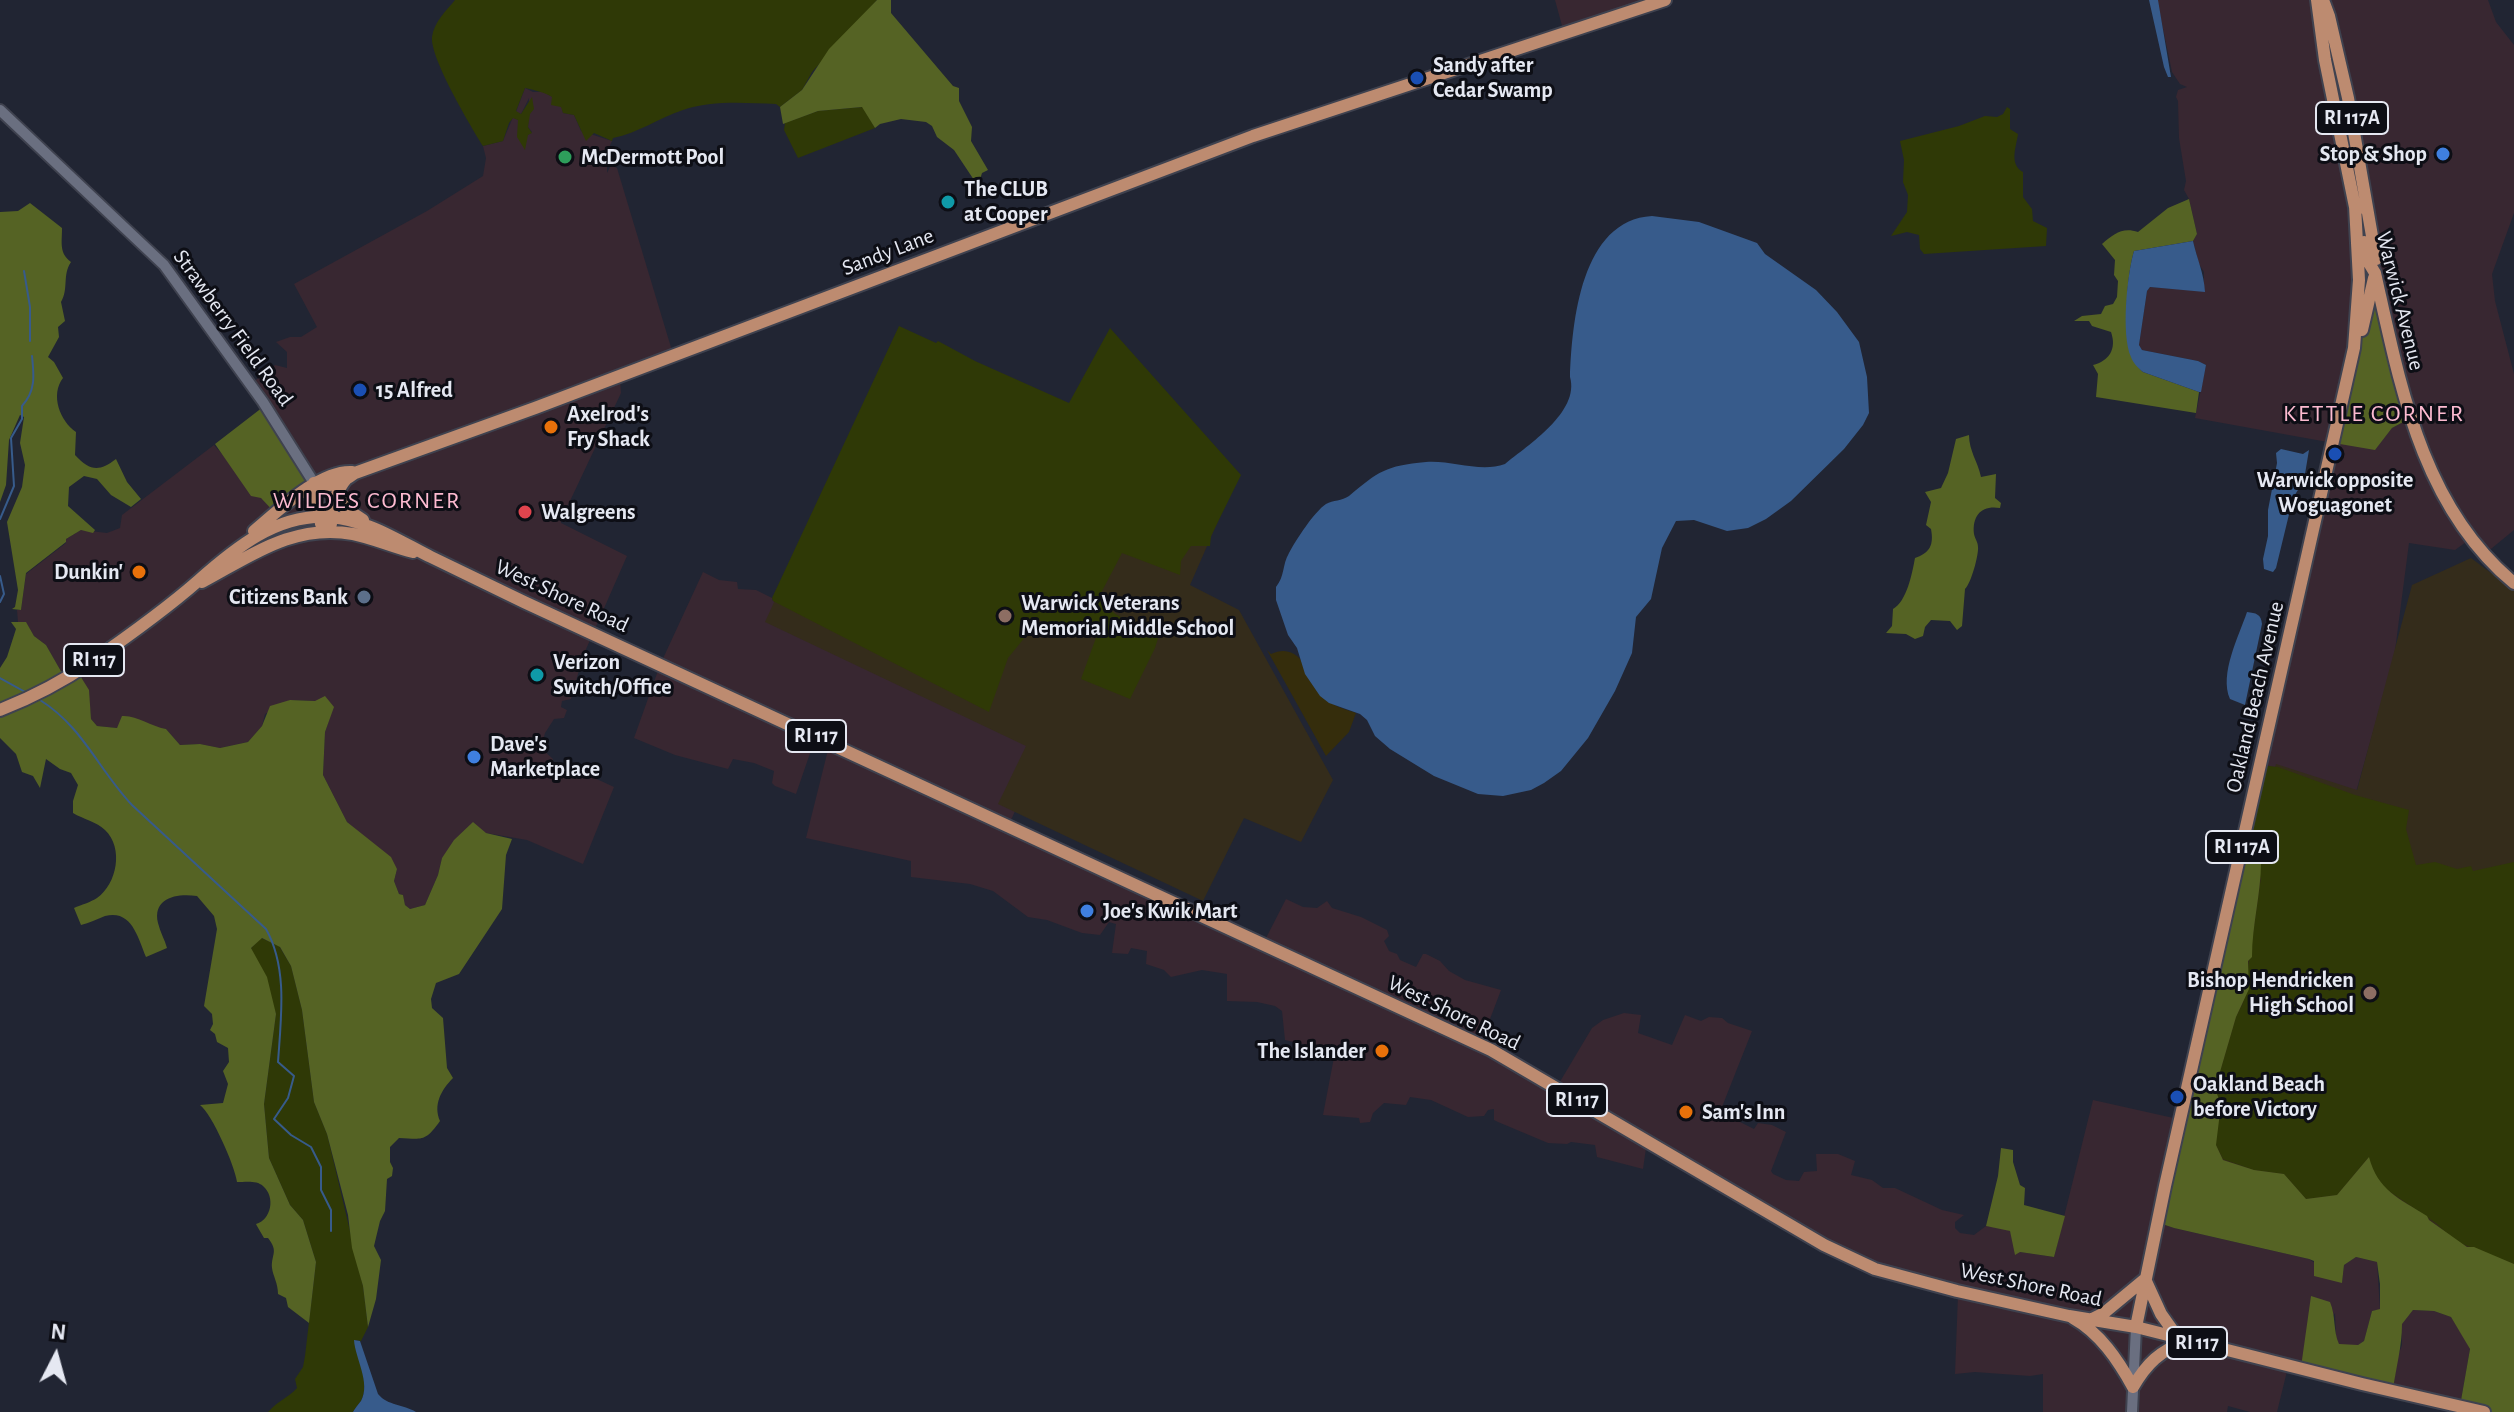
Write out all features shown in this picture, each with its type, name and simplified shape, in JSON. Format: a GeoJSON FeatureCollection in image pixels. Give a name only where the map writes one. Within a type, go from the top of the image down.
{"type":"FeatureCollection","features":[{"type":"Feature","properties":{"kind":"main road","name":"Sandy Lane"},"geometry":{"type":"LineString","coordinates":[[235,548],[314,483],[342,472],[352,475],[535,408],[1253,136],[1665,0]]}},
{"type":"Feature","properties":{"kind":"main road","name":"Warwick Avenue"},"geometry":{"type":"LineString","coordinates":[[2317,0],[2325,60],[2355,206],[2369,263],[2376,268]]}},
{"type":"Feature","properties":{"kind":"main road","name":"Warwick Avenue"},"geometry":{"type":"LineString","coordinates":[[2323,0],[2348,98],[2376,268],[2404,398],[2423,455],[2445,496],[2472,537],[2514,583]]}},
{"type":"Feature","properties":{"kind":"main road","name":"Oakland Beach Avenue"},"geometry":{"type":"LineString","coordinates":[[2136,1327],[2354,348],[2359,280],[2355,206]]}},
{"type":"Feature","properties":{"kind":"main road","name":"Oakland Beach Avenue"},"geometry":{"type":"LineString","coordinates":[[2349,367],[2363,327],[2376,268]]}},
{"type":"Feature","properties":{"kind":"main road"},"geometry":{"type":"LineString","coordinates":[[326,524],[341,485],[352,475]]}},
{"type":"Feature","properties":{"kind":"main road"},"geometry":{"type":"LineString","coordinates":[[314,483],[326,524]]}},
{"type":"Feature","properties":{"kind":"main road"},"geometry":{"type":"LineString","coordinates":[[338,494],[348,511],[379,530]]}},
{"type":"Feature","properties":{"kind":"main road","name":"West Shore Road"},"geometry":{"type":"LineString","coordinates":[[0,710],[68,678],[235,548],[254,537],[289,523],[379,530],[1491,1050],[1847,1257],[1893,1274],[2069,1316],[2136,1327],[2484,1412]]}},
{"type":"Feature","properties":{"kind":"main road","name":"West Shore Road"},"geometry":{"type":"LineString","coordinates":[[178,595],[278,541],[326,524],[432,557]]}},
{"type":"Feature","properties":{"kind":"main road"},"geometry":{"type":"LineString","coordinates":[[2069,1316],[2082,1323],[2104,1344],[2133,1387],[2148,1363],[2183,1340],[2161,1314],[2145,1279],[2104,1313],[2092,1319]]}},
{"type":"Feature","properties":{"kind":"street","name":"Strawberry Field Road"},"geometry":{"type":"LineString","coordinates":[[0,110],[164,265],[263,402],[314,483]]}},
{"type":"Feature","properties":{"kind":"street","name":"Oakland Beach Avenue"},"geometry":{"type":"LineString","coordinates":[[2132,1412],[2136,1327]]}},
{"type":"Feature","properties":{"kind":"shaded area"},"geometry":{"type":"Polygon","coordinates":[[[1555,0],[1646,0],[1564,33],[1555,0]]]}},
{"type":"Feature","properties":{"kind":"shaded area"},"geometry":{"type":"Polygon","coordinates":[[[2157,0],[2488,0],[2496,22],[2514,45],[2514,213],[2492,274],[2495,301],[2514,374],[2514,530],[2486,553],[2473,537],[2455,550],[2409,543],[2394,658],[2356,792],[2261,765],[2333,443],[2195,418],[2206,365],[2142,350],[2139,345],[2150,287],[2204,291],[2204,272],[2193,241],[2197,234],[2184,190],[2186,181],[2179,138],[2176,97],[2178,90],[2187,87],[2180,84],[2172,72],[2157,0]],[[2353,366],[2377,447],[2392,428],[2407,420],[2353,366]]]}},
{"type":"Feature","properties":{"kind":"shaded area"},"geometry":{"type":"Polygon","coordinates":[[[525,88],[553,97],[563,113],[574,115],[581,131],[612,141],[607,152],[607,173],[611,165],[617,168],[673,354],[620,379],[621,393],[561,520],[561,523],[627,556],[583,656],[571,699],[562,701],[561,707],[567,710],[564,718],[554,719],[545,733],[541,748],[553,759],[552,768],[557,771],[588,775],[614,787],[583,864],[527,840],[486,833],[442,858],[425,905],[410,909],[394,881],[397,869],[347,822],[323,775],[325,732],[333,707],[315,701],[290,700],[265,714],[262,726],[248,742],[220,748],[200,744],[180,745],[166,729],[121,723],[117,728],[97,726],[91,719],[88,690],[66,680],[46,645],[34,636],[26,623],[18,622],[17,610],[21,610],[26,574],[66,543],[66,539],[81,530],[107,533],[120,528],[122,515],[214,445],[275,513],[317,488],[250,383],[275,365],[287,368],[287,352],[276,342],[301,337],[317,327],[294,284],[427,211],[483,176],[486,158],[483,146],[503,141],[513,117],[528,135],[532,132],[528,127],[529,98],[521,114],[516,112],[525,88]]]}},
{"type":"Feature","properties":{"kind":"shaded area","name":"Warwick Veterans Memorial Middle School"},"geometry":{"type":"Polygon","coordinates":[[[898,332],[1236,480],[1190,585],[1239,610],[1333,780],[1301,842],[1244,818],[1203,901],[998,804],[1026,746],[765,622],[898,332]]]}},
{"type":"Feature","properties":{"kind":"shaded area","name":"Bishop Hendricken High School"},"geometry":{"type":"Polygon","coordinates":[[[2471,558],[2514,590],[2514,1274],[2181,1196],[2276,764],[2357,790],[2412,585],[2471,558]]]}},
{"type":"Feature","properties":{"kind":"shaded area"},"geometry":{"type":"Polygon","coordinates":[[[703,572],[719,580],[737,582],[738,589],[756,590],[1046,742],[1012,822],[1265,940],[1286,899],[1303,907],[1317,908],[1327,901],[1332,908],[1361,917],[1387,930],[1389,936],[1384,941],[1389,951],[1397,954],[1400,960],[1416,967],[1426,954],[1465,980],[1501,990],[1482,1040],[1558,1085],[1592,1028],[1603,1020],[1624,1013],[1641,1015],[1638,1033],[1672,1045],[1685,1015],[1701,1021],[1709,1017],[1722,1018],[1752,1031],[1720,1112],[1754,1129],[1758,1123],[1786,1132],[1771,1171],[1773,1174],[1786,1180],[1799,1181],[1804,1172],[1817,1171],[1816,1154],[1838,1154],[1855,1161],[1851,1175],[1872,1180],[1883,1188],[1895,1188],[1942,1210],[1964,1215],[1955,1222],[1955,1228],[1960,1233],[1974,1235],[1986,1226],[2003,1228],[2010,1231],[2020,1252],[2054,1257],[2093,1100],[2178,1119],[2159,1223],[2309,1259],[2342,1282],[2344,1265],[2356,1257],[2377,1262],[2380,1310],[2372,1311],[2364,1341],[2358,1345],[2339,1345],[2335,1313],[2301,1367],[2288,1367],[2277,1412],[2250,1412],[2228,1406],[2227,1412],[2043,1412],[2043,1374],[1955,1374],[1958,1295],[1857,1257],[1647,1141],[1643,1169],[1597,1157],[1595,1145],[1548,1143],[1494,1120],[1494,1109],[1488,1110],[1484,1116],[1468,1117],[1431,1100],[1410,1097],[1406,1105],[1384,1103],[1373,1113],[1370,1122],[1360,1123],[1359,1118],[1323,1115],[1335,1052],[1285,1040],[1282,1011],[1275,1006],[1227,1001],[1227,974],[1202,970],[1171,977],[1164,970],[1146,964],[1147,951],[1131,948],[1128,954],[1112,953],[1116,924],[1109,922],[1100,935],[1082,933],[1047,920],[1028,917],[993,891],[970,884],[911,877],[911,861],[806,838],[830,742],[830,737],[825,734],[817,733],[796,794],[775,786],[772,783],[774,771],[754,763],[733,759],[728,769],[675,755],[634,738],[660,665],[703,572]]]}},
{"type":"Feature","properties":{"kind":"shaded area"},"geometry":{"type":"Polygon","coordinates":[[[2413,1310],[2434,1311],[2451,1317],[2470,1349],[2460,1406],[2393,1390],[2402,1345],[2401,1324],[2413,1310]]]}},
{"type":"Feature","properties":{"kind":"green space"},"geometry":{"type":"Polygon","coordinates":[[[455,0],[877,0],[812,72],[802,90],[780,107],[753,103],[705,105],[674,113],[612,141],[594,133],[586,141],[574,115],[563,113],[561,107],[551,105],[552,97],[549,95],[525,88],[516,111],[521,114],[532,97],[534,109],[528,127],[532,133],[528,135],[525,150],[517,137],[518,120],[513,118],[503,141],[483,146],[437,60],[433,32],[455,0]]]}},
{"type":"Feature","properties":{"kind":"green space"},"geometry":{"type":"Polygon","coordinates":[[[877,0],[891,0],[891,13],[953,86],[959,88],[959,101],[972,127],[971,141],[988,170],[982,173],[978,186],[954,150],[937,137],[932,126],[926,122],[901,119],[875,128],[862,107],[818,111],[783,124],[780,107],[802,90],[829,49],[877,0]]]}},
{"type":"Feature","properties":{"kind":"green space"},"geometry":{"type":"Polygon","coordinates":[[[863,107],[875,128],[798,158],[784,130],[785,123],[818,111],[863,107]]]}},
{"type":"Feature","properties":{"kind":"green space"},"geometry":{"type":"Polygon","coordinates":[[[2007,107],[2010,109],[2010,129],[2018,134],[2015,160],[2023,172],[2023,197],[2032,209],[2033,221],[2047,228],[2046,246],[1924,254],[1920,249],[1919,235],[1907,232],[1891,236],[1907,212],[1908,195],[1903,182],[1904,160],[1900,141],[1985,116],[1997,117],[2007,107]]]}},
{"type":"Feature","properties":{"kind":"green space"},"geometry":{"type":"Polygon","coordinates":[[[2189,199],[2197,234],[2193,241],[2134,251],[2127,314],[2136,362],[2143,372],[2199,392],[2196,413],[2096,397],[2098,374],[2093,365],[2103,361],[2110,353],[2113,344],[2111,332],[2092,326],[2089,321],[2074,321],[2082,316],[2101,314],[2105,306],[2113,304],[2117,297],[2115,260],[2102,244],[2118,232],[2138,232],[2168,208],[2189,199]]]}},
{"type":"Feature","properties":{"kind":"green space"},"geometry":{"type":"Polygon","coordinates":[[[30,203],[62,228],[63,251],[71,262],[61,302],[65,321],[58,327],[59,337],[48,357],[63,378],[57,400],[61,415],[76,432],[75,455],[95,468],[116,459],[127,482],[141,499],[131,507],[111,495],[97,479],[84,476],[69,487],[68,506],[95,530],[93,533],[81,530],[66,539],[26,573],[21,610],[12,609],[18,590],[7,522],[22,487],[25,465],[20,443],[24,417],[20,415],[9,440],[6,485],[0,502],[0,212],[18,211],[30,203]]]}},
{"type":"Feature","properties":{"kind":"green space"},"geometry":{"type":"Polygon","coordinates":[[[2368,260],[2407,420],[2392,428],[2375,450],[2334,443],[2353,366],[2368,260]]]}},
{"type":"Feature","properties":{"kind":"green space"},"geometry":{"type":"Polygon","coordinates":[[[899,326],[936,343],[938,341],[1069,403],[1110,328],[1241,475],[1211,536],[1210,546],[1191,546],[1181,561],[1180,575],[1122,553],[1101,593],[1103,601],[1114,613],[1152,634],[1153,628],[1160,632],[1130,699],[1081,679],[1097,635],[1084,627],[1079,636],[1039,620],[1008,658],[989,712],[773,601],[899,326]]]}},
{"type":"Feature","properties":{"kind":"green space"},"geometry":{"type":"Polygon","coordinates":[[[263,407],[317,485],[275,513],[261,498],[251,496],[215,444],[263,407]]]}},
{"type":"Feature","properties":{"kind":"green space"},"geometry":{"type":"Polygon","coordinates":[[[1969,435],[1981,477],[1996,474],[1995,498],[2001,503],[2000,508],[1983,510],[1975,522],[1978,551],[1965,589],[1962,626],[1957,630],[1950,621],[1931,620],[1923,636],[1915,639],[1906,634],[1886,633],[1892,626],[1893,609],[1902,600],[1908,586],[1915,558],[1924,554],[1931,544],[1931,529],[1926,525],[1931,502],[1925,492],[1941,488],[1956,439],[1969,435]]]}},
{"type":"Feature","properties":{"kind":"green space"},"geometry":{"type":"Polygon","coordinates":[[[11,622],[26,622],[34,636],[46,645],[66,680],[79,674],[89,690],[91,719],[97,726],[117,728],[122,716],[128,716],[166,729],[180,745],[200,744],[220,748],[248,742],[262,726],[270,706],[290,700],[315,701],[325,696],[334,707],[325,732],[323,775],[347,822],[391,857],[397,869],[394,881],[410,909],[425,905],[442,858],[454,840],[473,822],[486,833],[512,839],[506,855],[502,909],[459,974],[436,983],[431,999],[432,1008],[443,1018],[447,1068],[453,1078],[439,1098],[437,1109],[440,1121],[431,1133],[419,1139],[399,1138],[390,1147],[393,1168],[392,1176],[387,1179],[385,1211],[374,1246],[381,1260],[376,1299],[368,1327],[348,1215],[327,1134],[314,1102],[302,1010],[291,966],[280,947],[262,938],[251,948],[267,977],[276,1014],[264,1104],[269,1158],[290,1205],[303,1220],[316,1262],[309,1323],[288,1307],[286,1298],[278,1294],[272,1268],[273,1247],[256,1224],[268,1213],[270,1196],[258,1183],[237,1182],[222,1141],[200,1105],[223,1103],[228,1084],[223,1071],[229,1062],[228,1048],[217,1042],[210,1030],[212,1014],[204,1006],[217,929],[214,916],[197,896],[175,896],[163,902],[157,914],[167,948],[146,957],[133,927],[122,917],[105,916],[81,925],[74,908],[104,892],[116,866],[115,846],[102,827],[73,813],[78,785],[71,773],[46,759],[40,788],[33,776],[22,772],[16,754],[0,738],[0,668],[16,629],[11,622]]]}},
{"type":"Feature","properties":{"kind":"green space","name":"Bishop Hendricken High School"},"geometry":{"type":"Polygon","coordinates":[[[2261,765],[2278,767],[2355,795],[2409,810],[2406,829],[2416,865],[2435,862],[2457,869],[2471,866],[2473,871],[2514,862],[2514,1264],[2455,1241],[2436,1223],[2380,1185],[2368,1158],[2337,1195],[2306,1199],[2284,1174],[2254,1170],[2223,1159],[2216,1145],[2215,1089],[2243,1003],[2261,878],[2240,859],[2261,765]]]}},
{"type":"Feature","properties":{"kind":"green space"},"geometry":{"type":"Polygon","coordinates":[[[2240,859],[2261,862],[2261,874],[2252,957],[2248,961],[2249,989],[2236,1017],[2215,1089],[2221,1104],[2216,1145],[2223,1160],[2254,1170],[2284,1174],[2306,1199],[2337,1195],[2369,1157],[2378,1178],[2399,1198],[2467,1247],[2514,1264],[2514,1412],[2485,1412],[2460,1406],[2470,1349],[2451,1317],[2434,1311],[2413,1310],[2402,1324],[2393,1390],[2301,1367],[2311,1296],[2330,1302],[2339,1344],[2358,1345],[2364,1341],[2372,1311],[2380,1309],[2377,1262],[2356,1257],[2344,1265],[2342,1283],[2314,1276],[2314,1261],[2309,1259],[2159,1223],[2240,859]]]}},
{"type":"Feature","properties":{"kind":"green space"},"geometry":{"type":"Polygon","coordinates":[[[261,938],[279,946],[291,966],[302,1010],[314,1102],[327,1134],[363,1286],[368,1327],[361,1341],[355,1340],[364,1387],[361,1401],[353,1412],[268,1412],[297,1388],[295,1379],[303,1367],[305,1356],[316,1262],[303,1220],[290,1205],[269,1158],[264,1104],[276,1014],[251,948],[261,938]]]}},
{"type":"Feature","properties":{"kind":"green space"},"geometry":{"type":"Polygon","coordinates":[[[2001,1148],[2013,1150],[2020,1185],[2025,1188],[2024,1205],[2065,1216],[2054,1257],[2020,1252],[2015,1255],[2010,1231],[1986,1226],[2001,1148]]]}},
{"type":"Feature","properties":{"kind":"sand"},"geometry":{"type":"Polygon","coordinates":[[[1267,650],[1271,654],[1291,652],[1299,657],[1328,700],[1356,713],[1349,732],[1326,756],[1267,650]]]}},
{"type":"Feature","properties":{"kind":"water"},"geometry":{"type":"Polygon","coordinates":[[[2149,0],[2158,0],[2171,77],[2168,77],[2164,67],[2149,0]]]}},
{"type":"Feature","properties":{"kind":"water"},"geometry":{"type":"Polygon","coordinates":[[[1652,216],[1699,222],[1757,243],[1765,254],[1816,290],[1859,342],[1867,377],[1869,413],[1844,449],[1791,501],[1766,519],[1748,528],[1727,531],[1694,520],[1676,521],[1662,548],[1651,599],[1636,617],[1632,653],[1588,738],[1561,771],[1531,790],[1503,796],[1478,794],[1434,776],[1390,749],[1375,736],[1367,720],[1360,714],[1329,703],[1320,696],[1305,674],[1297,648],[1288,635],[1276,600],[1276,587],[1292,547],[1326,504],[1346,498],[1376,475],[1401,465],[1426,462],[1486,467],[1505,464],[1550,426],[1567,403],[1571,390],[1571,354],[1578,303],[1595,254],[1610,235],[1628,222],[1652,216]]]}},
{"type":"Feature","properties":{"kind":"water"},"geometry":{"type":"Polygon","coordinates":[[[2193,241],[2205,292],[2150,287],[2139,345],[2142,350],[2206,365],[2201,392],[2143,372],[2132,359],[2126,334],[2127,289],[2134,251],[2193,241]]]}},
{"type":"Feature","properties":{"kind":"water"},"geometry":{"type":"Polygon","coordinates":[[[2281,449],[2303,454],[2309,450],[2304,480],[2293,498],[2273,572],[2264,569],[2263,559],[2276,453],[2281,449]]]}},
{"type":"Feature","properties":{"kind":"water"},"geometry":{"type":"Polygon","coordinates":[[[2247,612],[2258,615],[2262,624],[2245,705],[2230,699],[2227,678],[2231,655],[2247,612]]]}},
{"type":"Feature","properties":{"kind":"water"},"geometry":{"type":"Polygon","coordinates":[[[354,1340],[360,1341],[378,1394],[386,1401],[416,1412],[353,1412],[364,1394],[354,1340]]]}},
{"type":"Feature","properties":{"kind":"waterway"},"geometry":{"type":"LineString","coordinates":[[24,271],[30,307],[30,341]]}},
{"type":"Feature","properties":{"kind":"waterway"},"geometry":{"type":"LineString","coordinates":[[0,519],[14,486],[11,438],[22,419],[22,406],[32,389],[32,356]]}},
{"type":"Feature","properties":{"kind":"waterway"},"geometry":{"type":"LineString","coordinates":[[0,576],[4,594],[0,602]]}},
{"type":"Feature","properties":{"kind":"waterway"},"geometry":{"type":"LineString","coordinates":[[0,678],[27,693]]}},
{"type":"Feature","properties":{"kind":"waterway"},"geometry":{"type":"LineString","coordinates":[[40,700],[68,723],[132,805],[266,929],[278,960],[280,977],[278,1062],[294,1076],[288,1098],[274,1119],[291,1135],[311,1147],[321,1167],[321,1190],[331,1210],[331,1231]]}},
{"type":"Feature","properties":{"kind":"place","name":"Sandy after Cedar Swamp"},"geometry":{"type":"Point","coordinates":[1417,78]}},
{"type":"Feature","properties":{"kind":"place","name":"Stop & Shop"},"geometry":{"type":"Point","coordinates":[2443,154]}},
{"type":"Feature","properties":{"kind":"place","name":"McDermott Pool"},"geometry":{"type":"Point","coordinates":[565,157]}},
{"type":"Feature","properties":{"kind":"place","name":"The CLUB at Cooper"},"geometry":{"type":"Point","coordinates":[948,202]}},
{"type":"Feature","properties":{"kind":"place","name":"15 Alfred"},"geometry":{"type":"Point","coordinates":[360,390]}},
{"type":"Feature","properties":{"kind":"place","name":"Axelrod's Fry Shack"},"geometry":{"type":"Point","coordinates":[551,427]}},
{"type":"Feature","properties":{"kind":"place","name":"Warwick opposite Woguagonet"},"geometry":{"type":"Point","coordinates":[2335,454]}},
{"type":"Feature","properties":{"kind":"place","name":"Walgreens"},"geometry":{"type":"Point","coordinates":[525,512]}},
{"type":"Feature","properties":{"kind":"place","name":"Dunkin'"},"geometry":{"type":"Point","coordinates":[139,572]}},
{"type":"Feature","properties":{"kind":"place","name":"Citizens Bank"},"geometry":{"type":"Point","coordinates":[364,597]}},
{"type":"Feature","properties":{"kind":"place","name":"Warwick Veterans Memorial Middle School"},"geometry":{"type":"Point","coordinates":[1005,616]}},
{"type":"Feature","properties":{"kind":"place","name":"Verizon Switch/Office"},"geometry":{"type":"Point","coordinates":[537,675]}},
{"type":"Feature","properties":{"kind":"place","name":"Dave's Marketplace"},"geometry":{"type":"Point","coordinates":[474,757]}},
{"type":"Feature","properties":{"kind":"place","name":"Joe's Kwik Mart"},"geometry":{"type":"Point","coordinates":[1087,911]}},
{"type":"Feature","properties":{"kind":"place","name":"Bishop Hendricken High School"},"geometry":{"type":"Point","coordinates":[2370,993]}},
{"type":"Feature","properties":{"kind":"place","name":"The Islander"},"geometry":{"type":"Point","coordinates":[1382,1051]}},
{"type":"Feature","properties":{"kind":"place","name":"Oakland Beach before Victory"},"geometry":{"type":"Point","coordinates":[2177,1097]}},
{"type":"Feature","properties":{"kind":"place","name":"Sam's Inn"},"geometry":{"type":"Point","coordinates":[1686,1112]}},
{"type":"Feature","properties":{"kind":"district","name":"KETTLE CORNER"},"geometry":{"type":"Point","coordinates":[2374,414]}},
{"type":"Feature","properties":{"kind":"district","name":"WILDES CORNER"},"geometry":{"type":"Point","coordinates":[367,501]}}]}
